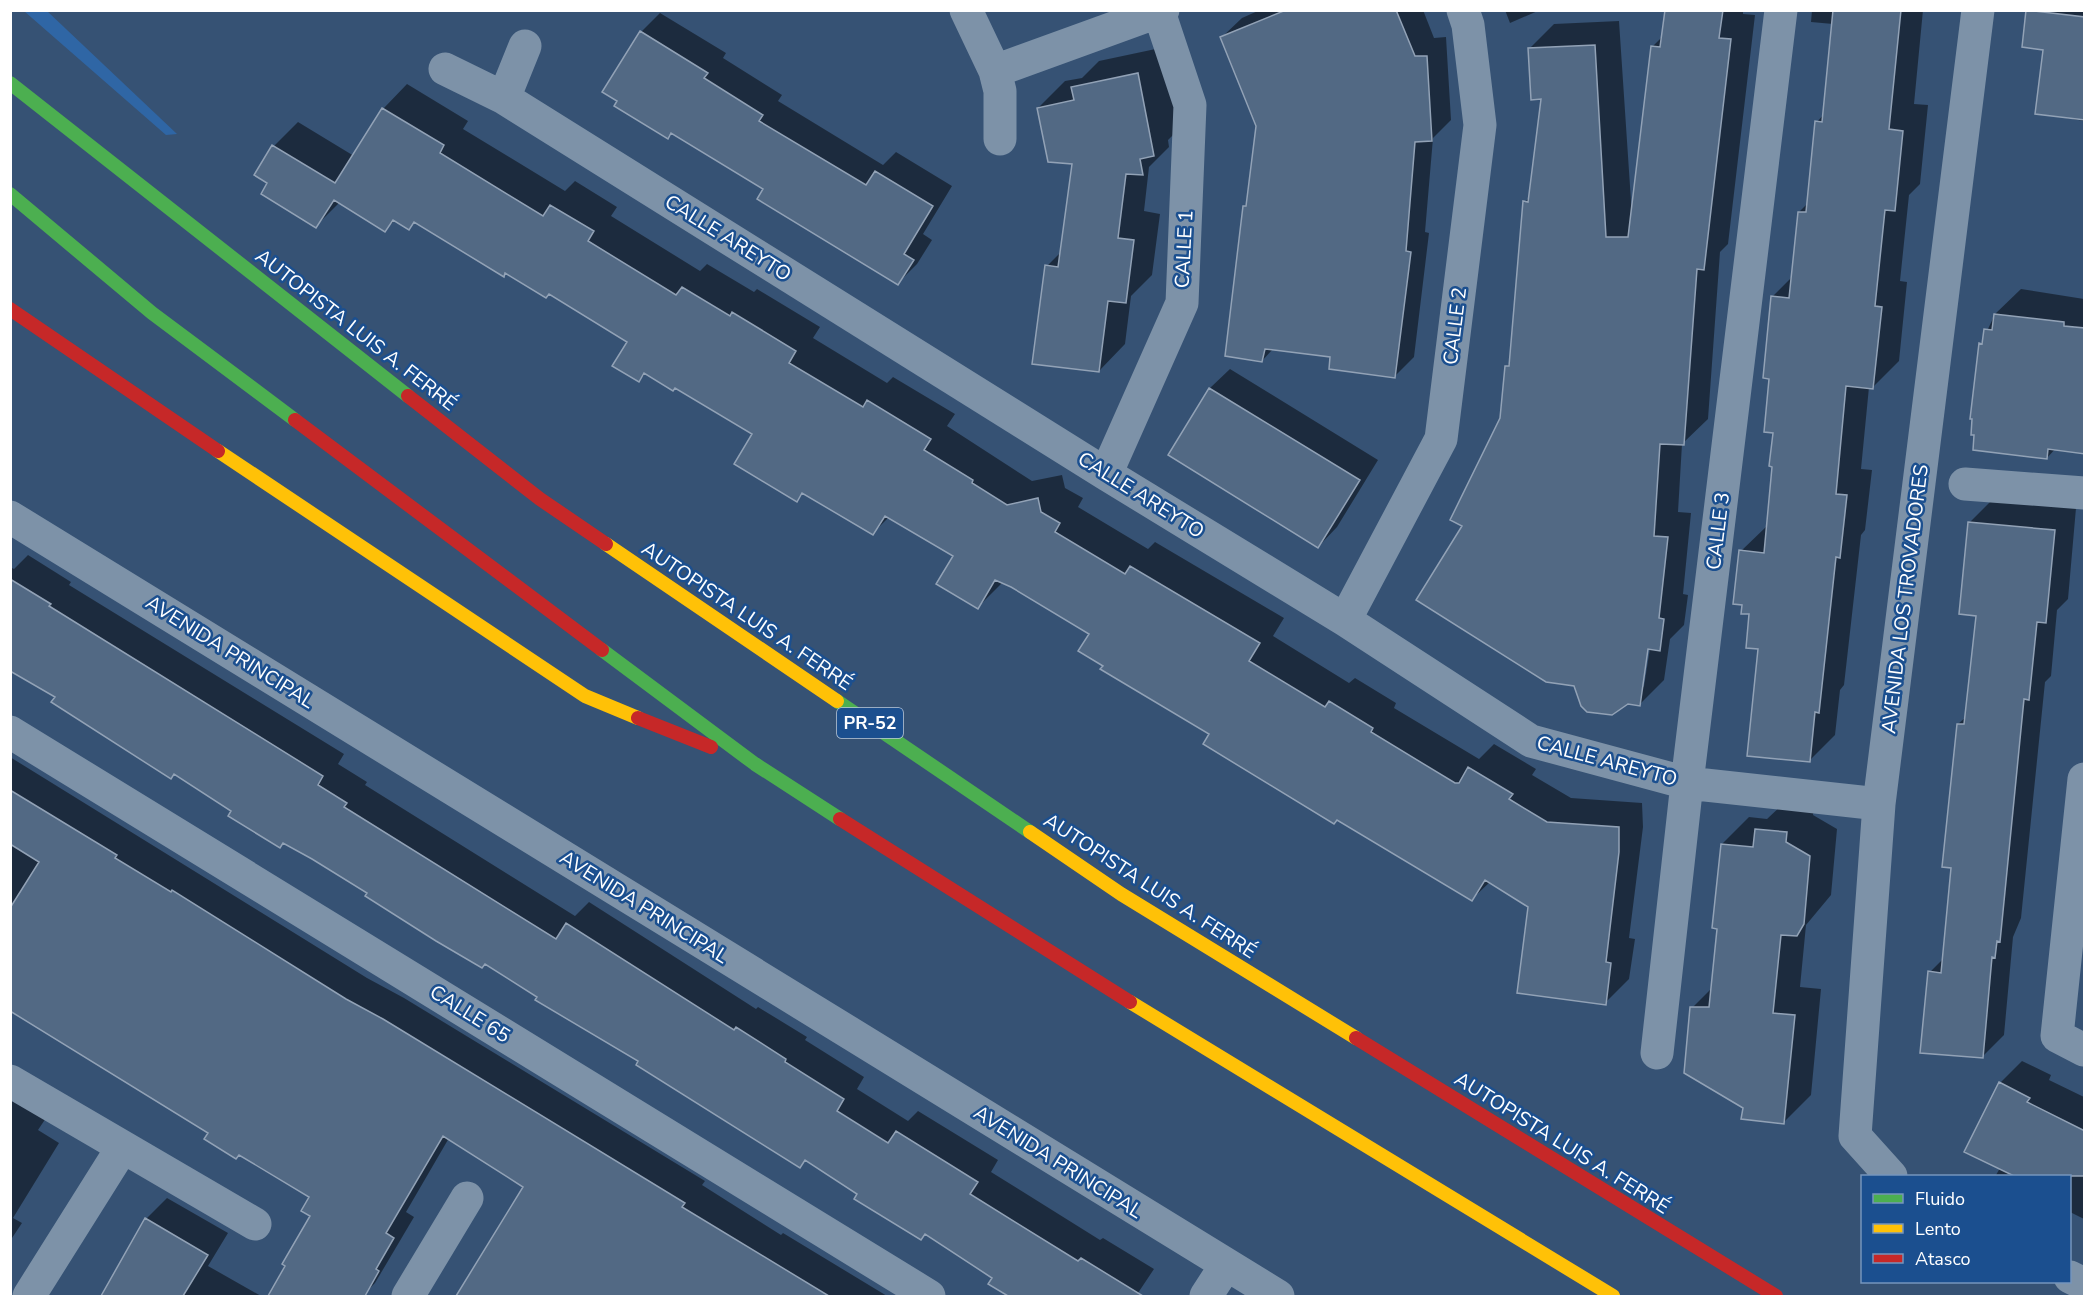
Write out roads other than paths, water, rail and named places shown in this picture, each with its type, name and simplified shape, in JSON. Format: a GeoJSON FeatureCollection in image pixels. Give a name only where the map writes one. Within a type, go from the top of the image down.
{"type":"FeatureCollection","features":[{"type":"Feature","properties":{"kind":"highway","name":"AUTOPISTA LUIS A. FERRÉ"},"geometry":{"type":"LineString","coordinates":[[10,83],[540,499],[1121,894],[1776,1296]]}},
{"type":"Feature","properties":{"kind":"highway"},"geometry":{"type":"LineString","coordinates":[[10,194],[152,313],[755,765],[1037,945],[1613,1296]]}},
{"type":"Feature","properties":{"kind":"highway"},"geometry":{"type":"LineString","coordinates":[[10,309],[77,357],[585,696],[755,765]]}},
{"type":"Feature","properties":{"kind":"street"},"geometry":{"type":"LineString","coordinates":[[966,10],[995,71],[1000,91],[1000,139]]}},
{"type":"Feature","properties":{"kind":"street","name":"CALLE 2"},"geometry":{"type":"LineString","coordinates":[[1345,620],[1442,439],[1480,125],[1468,25],[1463,10]]}},
{"type":"Feature","properties":{"kind":"street","name":"CALLE 3"},"geometry":{"type":"LineString","coordinates":[[1657,1053],[1687,783],[1781,10]]}},
{"type":"Feature","properties":{"kind":"street","name":"AVENIDA LOS TROVADORES"},"geometry":{"type":"LineString","coordinates":[[1891,1175],[1855,1136],[1879,804],[1978,10]]}},
{"type":"Feature","properties":{"kind":"street"},"geometry":{"type":"LineString","coordinates":[[995,71],[1161,11]]}},
{"type":"Feature","properties":{"kind":"street","name":"CALLE 1"},"geometry":{"type":"LineString","coordinates":[[1106,474],[1182,303],[1190,105],[1161,11]]}},
{"type":"Feature","properties":{"kind":"street"},"geometry":{"type":"LineString","coordinates":[[504,98],[525,46]]}},
{"type":"Feature","properties":{"kind":"street","name":"CALLE AREYTO"},"geometry":{"type":"LineString","coordinates":[[445,69],[504,98],[1106,474],[1345,620],[1531,741],[1687,783],[1879,804]]}},
{"type":"Feature","properties":{"kind":"street"},"geometry":{"type":"LineString","coordinates":[[1965,484],[2085,493]]}},
{"type":"Feature","properties":{"kind":"street","name":"AVENIDA PRINCIPAL"},"geometry":{"type":"LineString","coordinates":[[10,517],[1278,1296]]}},
{"type":"Feature","properties":{"kind":"street","name":"CALLE 65"},"geometry":{"type":"LineString","coordinates":[[10,732],[929,1296]]}},
{"type":"Feature","properties":{"kind":"street"},"geometry":{"type":"LineString","coordinates":[[2071,1043],[2085,779]]}},
{"type":"Feature","properties":{"kind":"street"},"geometry":{"type":"LineString","coordinates":[[10,1081],[255,1224]]}},
{"type":"Feature","properties":{"kind":"street"},"geometry":{"type":"LineString","coordinates":[[29,1296],[122,1148]]}},
{"type":"Feature","properties":{"kind":"street"},"geometry":{"type":"LineString","coordinates":[[408,1296],[467,1198]]}},
{"type":"Feature","properties":{"kind":"street"},"geometry":{"type":"LineString","coordinates":[[1206,1296],[1226,1265]]}},
{"type":"Feature","properties":{"kind":"street"},"geometry":{"type":"LineString","coordinates":[[2071,1277],[2085,1284]]}}]}
